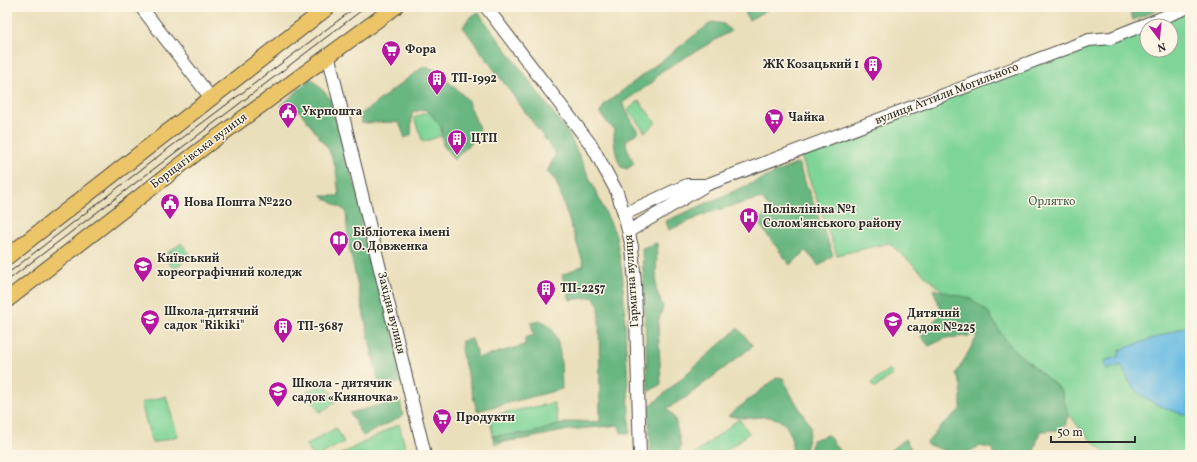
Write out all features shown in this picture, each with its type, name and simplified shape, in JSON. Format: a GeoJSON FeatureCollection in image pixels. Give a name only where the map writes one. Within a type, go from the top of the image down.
{"type":"FeatureCollection","features":[{"type":"Feature","properties":{"kind":"main road"},"geometry":{"type":"LineString","coordinates":[[7,257],[328,7]]}},
{"type":"Feature","properties":{"kind":"main road","name":"Борщагівська вулиця"},"geometry":{"type":"LineString","coordinates":[[7,300],[204,147],[328,54],[395,7]]}},
{"type":"Feature","properties":{"kind":"street"},"geometry":{"type":"LineString","coordinates":[[141,7],[211,98]]}},
{"type":"Feature","properties":{"kind":"street","name":"Гарматна вулиця"},"geometry":{"type":"LineString","coordinates":[[486,7],[592,146],[617,192],[629,231],[633,255],[640,455]]}},
{"type":"Feature","properties":{"kind":"street","name":"вулиця Аттили Могильного"},"geometry":{"type":"LineString","coordinates":[[629,231],[706,185],[1089,40],[1111,38],[1189,7]]}},
{"type":"Feature","properties":{"kind":"street","name":"Західна вулиця"},"geometry":{"type":"LineString","coordinates":[[328,54],[425,455]]}},
{"type":"Feature","properties":{"kind":"street","name":"вулиця Аттили Могильного"},"geometry":{"type":"LineString","coordinates":[[624,214],[687,185],[706,185]]}},
{"type":"Feature","properties":{"kind":"green space"},"geometry":{"type":"Polygon","coordinates":[[[745,7],[772,7],[749,20],[746,15],[745,7]]]}},
{"type":"Feature","properties":{"kind":"green space"},"geometry":{"type":"Polygon","coordinates":[[[1146,7],[1166,7],[1133,20],[1131,13],[1146,7]]]}},
{"type":"Feature","properties":{"kind":"green space","name":"Орлятко"},"geometry":{"type":"Polygon","coordinates":[[[1190,8],[1190,455],[1107,455],[1081,430],[1031,363],[1014,355],[889,243],[837,255],[799,151],[1139,27],[1139,58],[1179,58],[1179,18],[1163,18],[1190,8]]]}},
{"type":"Feature","properties":{"kind":"green space"},"geometry":{"type":"Polygon","coordinates":[[[478,12],[569,134],[616,235],[623,279],[630,433],[621,433],[619,425],[568,430],[525,439],[498,441],[491,436],[532,433],[572,421],[600,422],[599,305],[593,297],[570,300],[562,275],[584,265],[556,181],[547,172],[556,154],[463,27],[468,19],[478,12]]]}},
{"type":"Feature","properties":{"kind":"green space"},"geometry":{"type":"Polygon","coordinates":[[[712,22],[724,24],[731,31],[660,72],[653,82],[622,103],[638,132],[626,141],[627,148],[634,164],[627,169],[621,167],[615,149],[615,129],[609,125],[600,113],[605,104],[712,22]]]}},
{"type":"Feature","properties":{"kind":"green space"},"geometry":{"type":"Polygon","coordinates":[[[424,66],[436,70],[467,99],[481,133],[454,160],[443,145],[441,127],[427,109],[412,112],[411,135],[405,138],[399,122],[361,123],[360,115],[424,66]]]}},
{"type":"Feature","properties":{"kind":"green space"},"geometry":{"type":"Polygon","coordinates":[[[311,78],[330,98],[344,150],[362,206],[361,223],[376,269],[405,381],[380,389],[348,241],[346,211],[321,196],[339,196],[336,169],[329,150],[299,110],[285,114],[281,106],[311,78]]]}},
{"type":"Feature","properties":{"kind":"green space"},"geometry":{"type":"Polygon","coordinates":[[[639,101],[656,123],[645,132],[628,110],[639,101]]]}},
{"type":"Feature","properties":{"kind":"green space"},"geometry":{"type":"Polygon","coordinates":[[[448,102],[467,127],[423,142],[414,118],[448,102]]]}},
{"type":"Feature","properties":{"kind":"green space"},"geometry":{"type":"Polygon","coordinates":[[[798,163],[833,255],[819,266],[806,251],[790,265],[757,221],[771,210],[761,198],[710,212],[669,230],[666,221],[798,163]]]}},
{"type":"Feature","properties":{"kind":"green space"},"geometry":{"type":"Polygon","coordinates":[[[181,243],[191,255],[174,269],[164,256],[181,243]]]}},
{"type":"Feature","properties":{"kind":"green space"},"geometry":{"type":"Polygon","coordinates":[[[657,243],[656,289],[663,307],[658,323],[661,384],[648,392],[642,248],[657,243]]]}},
{"type":"Feature","properties":{"kind":"green space"},"geometry":{"type":"Polygon","coordinates":[[[933,289],[970,298],[988,312],[1000,332],[1014,350],[1061,390],[1069,417],[1063,430],[1040,431],[1033,455],[993,455],[994,449],[980,446],[961,455],[957,455],[926,444],[941,426],[961,409],[961,385],[956,374],[978,335],[946,338],[929,346],[921,336],[942,312],[933,289]]]}},
{"type":"Feature","properties":{"kind":"green space"},"geometry":{"type":"Polygon","coordinates":[[[541,321],[548,325],[553,331],[557,340],[561,361],[562,389],[477,411],[461,350],[462,341],[472,339],[478,358],[525,345],[525,338],[534,335],[531,323],[541,321]]]}},
{"type":"Feature","properties":{"kind":"green space"},"geometry":{"type":"Polygon","coordinates":[[[738,328],[753,346],[685,398],[667,408],[675,419],[681,447],[677,455],[651,455],[648,408],[738,328]]]}},
{"type":"Feature","properties":{"kind":"green space"},"geometry":{"type":"Polygon","coordinates":[[[889,369],[893,374],[875,388],[871,383],[889,369]]]}},
{"type":"Feature","properties":{"kind":"green space"},"geometry":{"type":"Polygon","coordinates":[[[778,377],[783,378],[790,393],[811,427],[804,454],[792,455],[792,442],[789,430],[782,422],[776,419],[767,417],[747,418],[728,416],[778,377]]]}},
{"type":"Feature","properties":{"kind":"green space"},"geometry":{"type":"Polygon","coordinates":[[[325,383],[336,402],[320,412],[306,392],[325,383]]]}},
{"type":"Feature","properties":{"kind":"green space"},"geometry":{"type":"Polygon","coordinates":[[[166,396],[178,436],[152,443],[141,403],[166,396]]]}},
{"type":"Feature","properties":{"kind":"green space"},"geometry":{"type":"Polygon","coordinates":[[[400,400],[403,416],[363,436],[350,413],[400,400]]]}},
{"type":"Feature","properties":{"kind":"green space"},"geometry":{"type":"Polygon","coordinates":[[[554,403],[560,431],[495,444],[489,416],[554,403]]]}},
{"type":"Feature","properties":{"kind":"green space"},"geometry":{"type":"Polygon","coordinates":[[[739,419],[749,433],[721,455],[693,455],[739,419]]]}},
{"type":"Feature","properties":{"kind":"green space"},"geometry":{"type":"Polygon","coordinates":[[[399,424],[407,455],[339,455],[399,424]]]}},
{"type":"Feature","properties":{"kind":"green space"},"geometry":{"type":"Polygon","coordinates":[[[336,428],[344,442],[320,455],[312,455],[306,445],[336,428]]]}},
{"type":"Feature","properties":{"kind":"green space"},"geometry":{"type":"Polygon","coordinates":[[[828,435],[842,455],[810,455],[812,440],[828,435]]]}},
{"type":"Feature","properties":{"kind":"green space"},"geometry":{"type":"Polygon","coordinates":[[[905,439],[915,455],[884,455],[905,439]]]}},
{"type":"Feature","properties":{"kind":"water"},"geometry":{"type":"Polygon","coordinates":[[[1190,325],[1190,416],[1167,409],[1144,397],[1133,387],[1121,365],[1107,370],[1104,361],[1119,356],[1120,350],[1190,325]]]}},
{"type":"Feature","properties":{"kind":"tram line"},"geometry":{"type":"LineString","coordinates":[[7,274],[165,151],[356,7]]}},
{"type":"Feature","properties":{"kind":"tram line"},"geometry":{"type":"LineString","coordinates":[[7,281],[366,7]]}},
{"type":"Feature","properties":{"kind":"place","name":"Фора"},"geometry":{"type":"Point","coordinates":[391,67]}},
{"type":"Feature","properties":{"kind":"place","name":"ЖК Козацький 1"},"geometry":{"type":"Point","coordinates":[873,82]}},
{"type":"Feature","properties":{"kind":"place","name":"ТП-1992"},"geometry":{"type":"Point","coordinates":[437,96]}},
{"type":"Feature","properties":{"kind":"place","name":"Укрпошта"},"geometry":{"type":"Point","coordinates":[288,129]}},
{"type":"Feature","properties":{"kind":"place","name":"Чайка"},"geometry":{"type":"Point","coordinates":[774,135]}},
{"type":"Feature","properties":{"kind":"place","name":"ЦТП"},"geometry":{"type":"Point","coordinates":[457,156]}},
{"type":"Feature","properties":{"kind":"place","name":"Нова Пошта №220"},"geometry":{"type":"Point","coordinates":[170,220]}},
{"type":"Feature","properties":{"kind":"place","name":"Поліклініка №1 Солом'янського району"},"geometry":{"type":"Point","coordinates":[749,234]}},
{"type":"Feature","properties":{"kind":"place","name":"Бібліотека імені О. Довженка"},"geometry":{"type":"Point","coordinates":[339,257]}},
{"type":"Feature","properties":{"kind":"place","name":"Київський хореографічний коледж"},"geometry":{"type":"Point","coordinates":[143,283]}},
{"type":"Feature","properties":{"kind":"place","name":"ТП-2257"},"geometry":{"type":"Point","coordinates":[546,306]}},
{"type":"Feature","properties":{"kind":"place","name":"Школа-дитячий садок \"Rikiki\""},"geometry":{"type":"Point","coordinates":[150,336]}},
{"type":"Feature","properties":{"kind":"place","name":"Дитячий садок №225"},"geometry":{"type":"Point","coordinates":[893,338]}},
{"type":"Feature","properties":{"kind":"place","name":"ТП-3687"},"geometry":{"type":"Point","coordinates":[283,344]}},
{"type":"Feature","properties":{"kind":"place","name":"Школа - дитячик садок «Кияночка»"},"geometry":{"type":"Point","coordinates":[278,408]}},
{"type":"Feature","properties":{"kind":"place","name":"Продукти"},"geometry":{"type":"Point","coordinates":[442,435]}}]}
